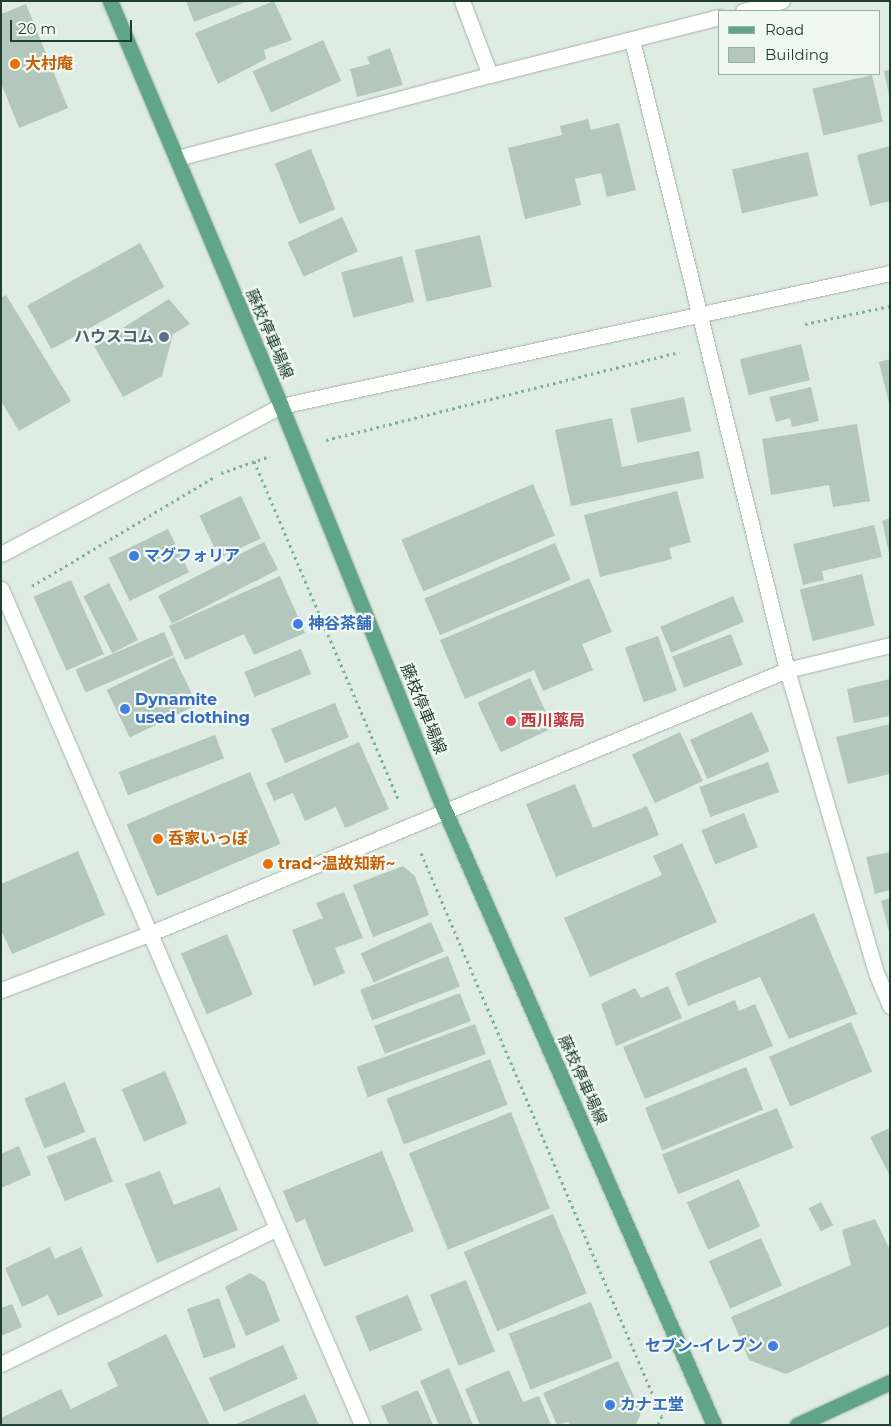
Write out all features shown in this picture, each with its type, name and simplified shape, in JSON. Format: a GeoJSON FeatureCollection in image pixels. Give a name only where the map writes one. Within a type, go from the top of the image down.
{"type":"FeatureCollection","features":[{"type":"Feature","properties":{"kind":"main road","name":"藤枝停車場線"},"geometry":{"type":"LineString","coordinates":[[110,1],[281,406],[446,811],[714,1425]]}},
{"type":"Feature","properties":{"kind":"main road"},"geometry":{"type":"LineString","coordinates":[[797,1425],[890,1382]]}},
{"type":"Feature","properties":{"kind":"street"},"geometry":{"type":"LineString","coordinates":[[462,1],[490,75]]}},
{"type":"Feature","properties":{"kind":"street"},"geometry":{"type":"LineString","coordinates":[[748,10],[782,1]]}},
{"type":"Feature","properties":{"kind":"street"},"geometry":{"type":"LineString","coordinates":[[177,158],[490,75],[718,18]]}},
{"type":"Feature","properties":{"kind":"street"},"geometry":{"type":"LineString","coordinates":[[632,40],[705,346],[787,670],[884,974],[890,1006]]}},
{"type":"Feature","properties":{"kind":"street"},"geometry":{"type":"LineString","coordinates":[[1,554],[281,406],[890,273]]}},
{"type":"Feature","properties":{"kind":"street"},"geometry":{"type":"LineString","coordinates":[[4,595],[362,1425]]}},
{"type":"Feature","properties":{"kind":"street"},"geometry":{"type":"LineString","coordinates":[[1,990],[151,933],[787,670],[890,646]]}},
{"type":"Feature","properties":{"kind":"street"},"geometry":{"type":"LineString","coordinates":[[1,1364],[276,1228]]}},
{"type":"Feature","properties":{"kind":"path"},"geometry":{"type":"LineString","coordinates":[[802,325],[890,306]]}},
{"type":"Feature","properties":{"kind":"path"},"geometry":{"type":"LineString","coordinates":[[4,595],[222,473],[254,461],[297,446],[705,346]]}},
{"type":"Feature","properties":{"kind":"path"},"geometry":{"type":"LineString","coordinates":[[254,461],[662,1416],[658,1425]]}},
{"type":"Feature","properties":{"kind":"building"},"geometry":{"type":"Polygon","coordinates":[[[186,1],[248,1],[194,22],[186,1]]]}},
{"type":"Feature","properties":{"kind":"building"},"geometry":{"type":"Polygon","coordinates":[[[274,1],[292,40],[264,50],[266,59],[218,84],[195,33],[274,1]]]}},
{"type":"Feature","properties":{"kind":"building"},"geometry":{"type":"Polygon","coordinates":[[[26,4],[68,108],[19,128],[1,83],[1,14],[26,4]]]}},
{"type":"Feature","properties":{"kind":"building"},"geometry":{"type":"Polygon","coordinates":[[[323,40],[341,81],[271,112],[253,71],[323,40]]]}},
{"type":"Feature","properties":{"kind":"building"},"geometry":{"type":"Polygon","coordinates":[[[390,48],[403,85],[357,97],[350,69],[370,64],[367,57],[390,48]]]}},
{"type":"Feature","properties":{"kind":"building"},"geometry":{"type":"Polygon","coordinates":[[[890,70],[890,95],[889,95],[884,71],[890,70]]]}},
{"type":"Feature","properties":{"kind":"building"},"geometry":{"type":"Polygon","coordinates":[[[872,75],[883,122],[823,135],[813,89],[872,75]]]}},
{"type":"Feature","properties":{"kind":"building"},"geometry":{"type":"Polygon","coordinates":[[[588,119],[591,130],[619,123],[636,190],[607,197],[601,173],[575,179],[581,205],[525,219],[508,148],[562,135],[560,126],[588,119]]]}},
{"type":"Feature","properties":{"kind":"building"},"geometry":{"type":"Polygon","coordinates":[[[890,146],[890,201],[870,206],[857,155],[890,146]]]}},
{"type":"Feature","properties":{"kind":"building"},"geometry":{"type":"Polygon","coordinates":[[[311,149],[335,209],[299,224],[275,164],[311,149]]]}},
{"type":"Feature","properties":{"kind":"building"},"geometry":{"type":"Polygon","coordinates":[[[808,152],[818,196],[742,213],[732,170],[808,152]]]}},
{"type":"Feature","properties":{"kind":"building"},"geometry":{"type":"Polygon","coordinates":[[[342,217],[358,251],[304,277],[288,242],[342,217]]]}},
{"type":"Feature","properties":{"kind":"building"},"geometry":{"type":"Polygon","coordinates":[[[480,235],[492,287],[427,302],[415,250],[480,235]]]}},
{"type":"Feature","properties":{"kind":"building"},"geometry":{"type":"Polygon","coordinates":[[[140,243],[164,287],[51,349],[27,306],[140,243]]]}},
{"type":"Feature","properties":{"kind":"building"},"geometry":{"type":"Polygon","coordinates":[[[402,256],[414,301],[353,318],[341,272],[402,256]]]}},
{"type":"Feature","properties":{"kind":"building"},"geometry":{"type":"Polygon","coordinates":[[[6,295],[71,401],[19,431],[1,401],[1,298],[6,295]]]}},
{"type":"Feature","properties":{"kind":"building"},"geometry":{"type":"Polygon","coordinates":[[[169,299],[190,324],[173,334],[162,376],[123,397],[94,346],[169,299]]]}},
{"type":"Feature","properties":{"kind":"building"},"geometry":{"type":"Polygon","coordinates":[[[801,344],[810,380],[749,395],[740,359],[801,344]]]}},
{"type":"Feature","properties":{"kind":"building"},"geometry":{"type":"Polygon","coordinates":[[[890,359],[890,403],[889,403],[879,362],[890,359]]]}},
{"type":"Feature","properties":{"kind":"building"},"geometry":{"type":"Polygon","coordinates":[[[811,387],[819,421],[792,427],[790,418],[776,422],[769,397],[811,387]]]}},
{"type":"Feature","properties":{"kind":"building"},"geometry":{"type":"Polygon","coordinates":[[[684,397],[691,431],[637,443],[630,408],[684,397]]]}},
{"type":"Feature","properties":{"kind":"building"},"geometry":{"type":"Polygon","coordinates":[[[612,418],[622,467],[699,451],[704,478],[571,506],[555,430],[612,418]]]}},
{"type":"Feature","properties":{"kind":"building"},"geometry":{"type":"Polygon","coordinates":[[[857,424],[870,501],[833,507],[829,485],[771,495],[762,439],[857,424]]]}},
{"type":"Feature","properties":{"kind":"building"},"geometry":{"type":"Polygon","coordinates":[[[533,484],[555,536],[423,591],[401,540],[533,484]]]}},
{"type":"Feature","properties":{"kind":"building"},"geometry":{"type":"Polygon","coordinates":[[[677,491],[691,542],[669,548],[672,559],[600,577],[584,515],[677,491]]]}},
{"type":"Feature","properties":{"kind":"building"},"geometry":{"type":"Polygon","coordinates":[[[241,496],[261,539],[219,558],[199,515],[241,496]]]}},
{"type":"Feature","properties":{"kind":"building"},"geometry":{"type":"Polygon","coordinates":[[[890,518],[890,553],[889,553],[882,521],[890,518]]]}},
{"type":"Feature","properties":{"kind":"building"},"geometry":{"type":"Polygon","coordinates":[[[874,525],[882,557],[822,571],[824,580],[803,585],[793,544],[874,525]]]}},
{"type":"Feature","properties":{"kind":"building"},"geometry":{"type":"Polygon","coordinates":[[[168,529],[189,572],[130,601],[109,558],[168,529]]]}},
{"type":"Feature","properties":{"kind":"building"},"geometry":{"type":"Polygon","coordinates":[[[264,542],[278,570],[172,624],[158,596],[264,542]]]}},
{"type":"Feature","properties":{"kind":"building"},"geometry":{"type":"Polygon","coordinates":[[[555,543],[571,580],[440,635],[424,598],[555,543]]]}},
{"type":"Feature","properties":{"kind":"building"},"geometry":{"type":"Polygon","coordinates":[[[862,574],[875,625],[813,641],[800,589],[862,574]]]}},
{"type":"Feature","properties":{"kind":"building"},"geometry":{"type":"Polygon","coordinates":[[[280,576],[305,633],[254,655],[244,634],[185,660],[169,626],[280,576]]]}},
{"type":"Feature","properties":{"kind":"building"},"geometry":{"type":"Polygon","coordinates":[[[589,578],[612,632],[582,644],[593,670],[543,691],[534,670],[465,699],[440,640],[589,578]]]}},
{"type":"Feature","properties":{"kind":"building"},"geometry":{"type":"Polygon","coordinates":[[[71,580],[104,654],[66,671],[34,597],[71,580]]]}},
{"type":"Feature","properties":{"kind":"building"},"geometry":{"type":"Polygon","coordinates":[[[109,583],[138,640],[112,653],[83,596],[109,583]]]}},
{"type":"Feature","properties":{"kind":"building"},"geometry":{"type":"Polygon","coordinates":[[[733,596],[744,622],[671,653],[660,627],[733,596]]]}},
{"type":"Feature","properties":{"kind":"building"},"geometry":{"type":"Polygon","coordinates":[[[164,632],[174,655],[85,693],[76,670],[164,632]]]}},
{"type":"Feature","properties":{"kind":"building"},"geometry":{"type":"Polygon","coordinates":[[[731,634],[743,665],[684,687],[672,657],[731,634]]]}},
{"type":"Feature","properties":{"kind":"building"},"geometry":{"type":"Polygon","coordinates":[[[658,636],[677,691],[644,702],[625,647],[658,636]]]}},
{"type":"Feature","properties":{"kind":"building"},"geometry":{"type":"Polygon","coordinates":[[[301,649],[311,674],[255,697],[244,672],[301,649]]]}},
{"type":"Feature","properties":{"kind":"building"},"geometry":{"type":"Polygon","coordinates":[[[174,657],[197,705],[130,738],[107,690],[174,657]]]}},
{"type":"Feature","properties":{"kind":"building"},"geometry":{"type":"Polygon","coordinates":[[[530,678],[553,728],[501,752],[477,703],[530,678]]]}},
{"type":"Feature","properties":{"kind":"building"},"geometry":{"type":"Polygon","coordinates":[[[890,679],[890,716],[854,723],[847,689],[890,679]]]}},
{"type":"Feature","properties":{"kind":"building"},"geometry":{"type":"Polygon","coordinates":[[[335,703],[349,737],[285,763],[271,729],[335,703]]]}},
{"type":"Feature","properties":{"kind":"building"},"geometry":{"type":"Polygon","coordinates":[[[752,712],[769,751],[707,779],[690,740],[752,712]]]}},
{"type":"Feature","properties":{"kind":"building"},"geometry":{"type":"Polygon","coordinates":[[[890,724],[890,774],[848,784],[836,737],[890,724]]]}},
{"type":"Feature","properties":{"kind":"building"},"geometry":{"type":"Polygon","coordinates":[[[680,732],[703,781],[655,803],[632,754],[680,732]]]}},
{"type":"Feature","properties":{"kind":"building"},"geometry":{"type":"Polygon","coordinates":[[[215,735],[224,758],[128,795],[119,772],[215,735]]]}},
{"type":"Feature","properties":{"kind":"building"},"geometry":{"type":"Polygon","coordinates":[[[359,742],[389,809],[345,828],[336,807],[305,821],[293,793],[274,801],[266,783],[359,742]]]}},
{"type":"Feature","properties":{"kind":"building"},"geometry":{"type":"Polygon","coordinates":[[[768,762],[779,792],[710,817],[699,787],[768,762]]]}},
{"type":"Feature","properties":{"kind":"building"},"geometry":{"type":"Polygon","coordinates":[[[250,772],[280,844],[157,896],[127,824],[250,772]]]}},
{"type":"Feature","properties":{"kind":"building"},"geometry":{"type":"Polygon","coordinates":[[[575,784],[593,828],[647,806],[659,835],[556,877],[526,804],[575,784]]]}},
{"type":"Feature","properties":{"kind":"building"},"geometry":{"type":"Polygon","coordinates":[[[744,813],[758,847],[715,865],[701,830],[744,813]]]}},
{"type":"Feature","properties":{"kind":"building"},"geometry":{"type":"Polygon","coordinates":[[[682,843],[717,922],[590,977],[564,918],[662,875],[653,856],[682,843]]]}},
{"type":"Feature","properties":{"kind":"building"},"geometry":{"type":"Polygon","coordinates":[[[78,851],[105,915],[12,954],[1,930],[1,884],[78,851]]]}},
{"type":"Feature","properties":{"kind":"building"},"geometry":{"type":"Polygon","coordinates":[[[890,852],[890,890],[875,894],[866,857],[890,852]]]}},
{"type":"Feature","properties":{"kind":"building"},"geometry":{"type":"Polygon","coordinates":[[[403,866],[415,876],[429,915],[373,937],[353,885],[403,866]]]}},
{"type":"Feature","properties":{"kind":"building"},"geometry":{"type":"Polygon","coordinates":[[[344,892],[363,938],[335,948],[345,973],[314,986],[292,930],[323,918],[316,903],[344,892]]]}},
{"type":"Feature","properties":{"kind":"building"},"geometry":{"type":"Polygon","coordinates":[[[890,898],[890,932],[889,932],[881,901],[890,898]]]}},
{"type":"Feature","properties":{"kind":"building"},"geometry":{"type":"Polygon","coordinates":[[[814,913],[857,1014],[789,1039],[760,977],[688,1006],[675,973],[814,913]]]}},
{"type":"Feature","properties":{"kind":"building"},"geometry":{"type":"Polygon","coordinates":[[[431,922],[444,951],[374,983],[361,953],[431,922]]]}},
{"type":"Feature","properties":{"kind":"building"},"geometry":{"type":"Polygon","coordinates":[[[227,934],[253,995],[207,1014],[181,954],[227,934]]]}},
{"type":"Feature","properties":{"kind":"building"},"geometry":{"type":"Polygon","coordinates":[[[448,956],[460,987],[372,1020],[360,990],[448,956]]]}},
{"type":"Feature","properties":{"kind":"building"},"geometry":{"type":"Polygon","coordinates":[[[668,986],[682,1018],[616,1046],[601,1004],[635,988],[641,998],[668,986]]]}},
{"type":"Feature","properties":{"kind":"building"},"geometry":{"type":"Polygon","coordinates":[[[460,993],[471,1021],[385,1054],[374,1026],[460,993]]]}},
{"type":"Feature","properties":{"kind":"building"},"geometry":{"type":"Polygon","coordinates":[[[735,1000],[739,1011],[755,1004],[773,1046],[645,1099],[623,1047],[735,1000]]]}},
{"type":"Feature","properties":{"kind":"building"},"geometry":{"type":"Polygon","coordinates":[[[851,1022],[872,1072],[790,1106],[769,1057],[851,1022]]]}},
{"type":"Feature","properties":{"kind":"building"},"geometry":{"type":"Polygon","coordinates":[[[475,1024],[486,1054],[368,1097],[357,1067],[475,1024]]]}},
{"type":"Feature","properties":{"kind":"building"},"geometry":{"type":"Polygon","coordinates":[[[490,1059],[508,1105],[404,1145],[386,1099],[490,1059]]]}},
{"type":"Feature","properties":{"kind":"building"},"geometry":{"type":"Polygon","coordinates":[[[746,1067],[763,1110],[662,1150],[645,1108],[746,1067]]]}},
{"type":"Feature","properties":{"kind":"building"},"geometry":{"type":"Polygon","coordinates":[[[165,1071],[187,1123],[144,1142],[122,1089],[165,1071]]]}},
{"type":"Feature","properties":{"kind":"building"},"geometry":{"type":"Polygon","coordinates":[[[65,1082],[85,1132],[44,1149],[24,1098],[65,1082]]]}},
{"type":"Feature","properties":{"kind":"building"},"geometry":{"type":"Polygon","coordinates":[[[777,1108],[793,1148],[678,1194],[662,1154],[777,1108]]]}},
{"type":"Feature","properties":{"kind":"building"},"geometry":{"type":"Polygon","coordinates":[[[511,1112],[550,1208],[448,1250],[409,1153],[511,1112]]]}},
{"type":"Feature","properties":{"kind":"building"},"geometry":{"type":"Polygon","coordinates":[[[890,1128],[890,1176],[870,1137],[890,1128]]]}},
{"type":"Feature","properties":{"kind":"building"},"geometry":{"type":"Polygon","coordinates":[[[95,1137],[113,1182],[65,1201],[47,1156],[95,1137]]]}},
{"type":"Feature","properties":{"kind":"building"},"geometry":{"type":"Polygon","coordinates":[[[19,1146],[31,1175],[1,1188],[1,1154],[19,1146]]]}},
{"type":"Feature","properties":{"kind":"building"},"geometry":{"type":"Polygon","coordinates":[[[382,1151],[414,1231],[324,1267],[305,1219],[296,1223],[283,1191],[382,1151]]]}},
{"type":"Feature","properties":{"kind":"building"},"geometry":{"type":"Polygon","coordinates":[[[160,1171],[174,1205],[220,1187],[238,1230],[157,1263],[125,1184],[160,1171]]]}},
{"type":"Feature","properties":{"kind":"building"},"geometry":{"type":"Polygon","coordinates":[[[739,1179],[760,1227],[708,1250],[687,1202],[739,1179]]]}},
{"type":"Feature","properties":{"kind":"building"},"geometry":{"type":"Polygon","coordinates":[[[821,1202],[833,1225],[821,1232],[809,1209],[821,1202]]]}},
{"type":"Feature","properties":{"kind":"building"},"geometry":{"type":"Polygon","coordinates":[[[553,1214],[587,1293],[497,1331],[464,1252],[553,1214]]]}},
{"type":"Feature","properties":{"kind":"building"},"geometry":{"type":"Polygon","coordinates":[[[875,1219],[890,1250],[890,1326],[786,1374],[749,1360],[731,1317],[851,1265],[842,1230],[875,1219]]]}},
{"type":"Feature","properties":{"kind":"building"},"geometry":{"type":"Polygon","coordinates":[[[761,1238],[782,1286],[730,1309],[709,1261],[761,1238]]]}},
{"type":"Feature","properties":{"kind":"building"},"geometry":{"type":"Polygon","coordinates":[[[50,1247],[55,1259],[81,1247],[103,1296],[58,1316],[48,1295],[22,1307],[5,1268],[50,1247]]]}},
{"type":"Feature","properties":{"kind":"building"},"geometry":{"type":"Polygon","coordinates":[[[250,1273],[265,1282],[280,1321],[246,1336],[225,1287],[250,1273]]]}},
{"type":"Feature","properties":{"kind":"building"},"geometry":{"type":"Polygon","coordinates":[[[466,1280],[495,1351],[459,1366],[430,1295],[466,1280]]]}},
{"type":"Feature","properties":{"kind":"building"},"geometry":{"type":"Polygon","coordinates":[[[408,1295],[422,1330],[369,1352],[355,1316],[408,1295]]]}},
{"type":"Feature","properties":{"kind":"building"},"geometry":{"type":"Polygon","coordinates":[[[219,1298],[236,1347],[204,1358],[187,1309],[219,1298]]]}},
{"type":"Feature","properties":{"kind":"building"},"geometry":{"type":"Polygon","coordinates":[[[591,1302],[613,1358],[530,1390],[509,1334],[591,1302]]]}},
{"type":"Feature","properties":{"kind":"building"},"geometry":{"type":"Polygon","coordinates":[[[12,1304],[22,1327],[1,1336],[1,1308],[12,1304]]]}},
{"type":"Feature","properties":{"kind":"building"},"geometry":{"type":"Polygon","coordinates":[[[166,1334],[210,1425],[1,1425],[1,1418],[61,1389],[71,1409],[118,1386],[107,1363],[166,1334]]]}},
{"type":"Feature","properties":{"kind":"building"},"geometry":{"type":"Polygon","coordinates":[[[283,1345],[298,1379],[224,1412],[209,1378],[283,1345]]]}},
{"type":"Feature","properties":{"kind":"building"},"geometry":{"type":"Polygon","coordinates":[[[618,1361],[641,1413],[636,1425],[570,1425],[568,1422],[557,1425],[543,1393],[618,1361]]]}},
{"type":"Feature","properties":{"kind":"building"},"geometry":{"type":"Polygon","coordinates":[[[449,1368],[473,1425],[439,1425],[420,1381],[449,1368]]]}},
{"type":"Feature","properties":{"kind":"building"},"geometry":{"type":"Polygon","coordinates":[[[509,1370],[523,1402],[539,1396],[551,1425],[480,1425],[465,1389],[509,1370]]]}},
{"type":"Feature","properties":{"kind":"building"},"geometry":{"type":"Polygon","coordinates":[[[418,1390],[433,1425],[389,1425],[381,1406],[418,1390]]]}},
{"type":"Feature","properties":{"kind":"building"},"geometry":{"type":"Polygon","coordinates":[[[305,1394],[319,1425],[234,1425],[305,1394]]]}},
{"type":"Feature","properties":{"kind":"place","name":"大村庵"},"geometry":{"type":"Point","coordinates":[15,64]}},
{"type":"Feature","properties":{"kind":"place","name":"ハウスコム"},"geometry":{"type":"Point","coordinates":[164,337]}},
{"type":"Feature","properties":{"kind":"place","name":"マグフォリア"},"geometry":{"type":"Point","coordinates":[134,556]}},
{"type":"Feature","properties":{"kind":"place","name":"神谷茶舗"},"geometry":{"type":"Point","coordinates":[298,624]}},
{"type":"Feature","properties":{"kind":"place","name":"Dynamite used clothing"},"geometry":{"type":"Point","coordinates":[125,709]}},
{"type":"Feature","properties":{"kind":"place","name":"西川薬局"},"geometry":{"type":"Point","coordinates":[511,721]}},
{"type":"Feature","properties":{"kind":"place","name":"呑家いっぽ"},"geometry":{"type":"Point","coordinates":[158,839]}},
{"type":"Feature","properties":{"kind":"place","name":"trad~温故知新~"},"geometry":{"type":"Point","coordinates":[268,864]}},
{"type":"Feature","properties":{"kind":"place","name":"セブン-イレブン"},"geometry":{"type":"Point","coordinates":[773,1346]}},
{"type":"Feature","properties":{"kind":"place","name":"カナエ堂"},"geometry":{"type":"Point","coordinates":[610,1405]}}]}
